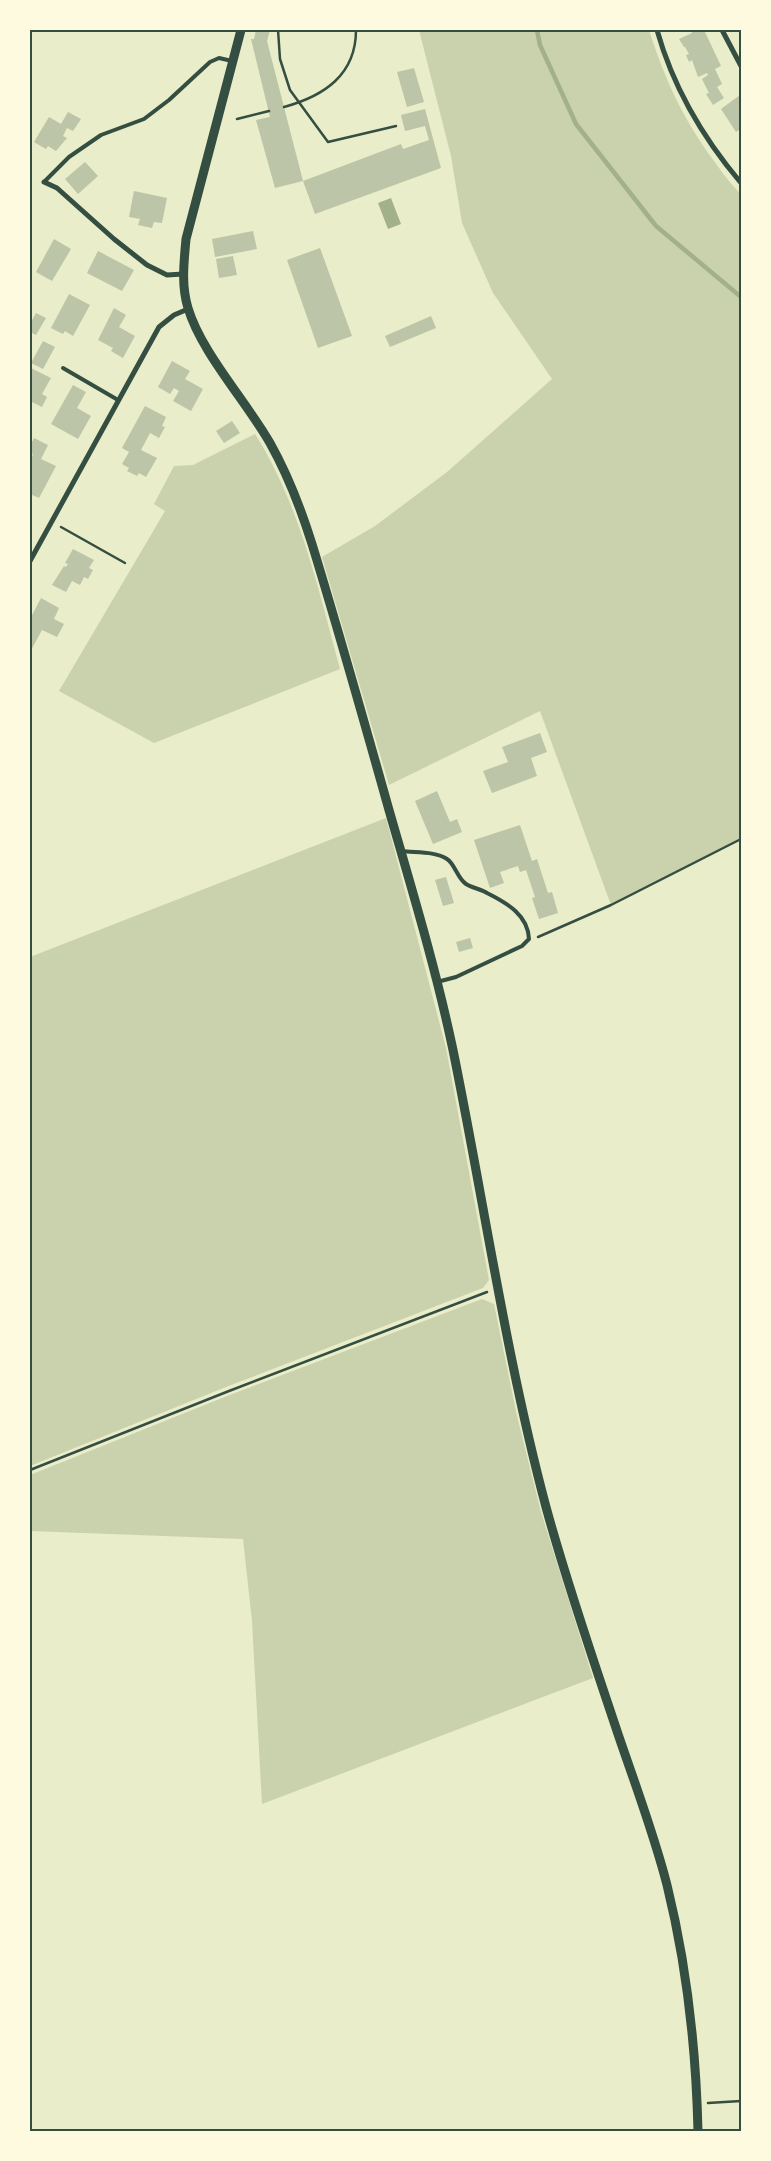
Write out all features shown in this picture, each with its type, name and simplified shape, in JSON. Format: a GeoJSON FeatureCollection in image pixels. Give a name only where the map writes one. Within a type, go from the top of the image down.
{"type":"FeatureCollection","features":[{"type":"Feature","properties":{"kind":"street"},"geometry":{"type":"LineString","coordinates":[[241,30],[186,239],[183,274],[188,309],[200,337],[256,420],[289,479],[310,539],[401,851],[437,982],[452,1047],[523,1414],[547,1510],[598,1676],[645,1812],[666,1883],[682,1954],[692,2034],[698,2103],[698,2131]]}},
{"type":"Feature","properties":{"kind":"street"},"geometry":{"type":"LineString","coordinates":[[657,30],[675,80],[691,111],[707,138],[741,183]]}},
{"type":"Feature","properties":{"kind":"street"},"geometry":{"type":"LineString","coordinates":[[722,30],[741,66]]}},
{"type":"Feature","properties":{"kind":"street"},"geometry":{"type":"LineString","coordinates":[[44,182],[57,188],[146,265],[167,275],[183,274]]}},
{"type":"Feature","properties":{"kind":"street"},"geometry":{"type":"LineString","coordinates":[[30,561],[159,327],[174,315],[188,309]]}},
{"type":"Feature","properties":{"kind":"lane"},"geometry":{"type":"LineString","coordinates":[[44,182],[68,157],[101,135],[144,119],[169,100],[210,62],[219,58],[232,61]]}},
{"type":"Feature","properties":{"kind":"lane"},"geometry":{"type":"LineString","coordinates":[[63,368],[118,400]]}},
{"type":"Feature","properties":{"kind":"lane"},"geometry":{"type":"LineString","coordinates":[[401,851],[436,855],[448,860],[464,883],[487,892],[510,907],[524,918],[528,928],[529,939],[511,952],[456,977],[437,982]]}},
{"type":"Feature","properties":{"kind":"path"},"geometry":{"type":"LineString","coordinates":[[278,30],[280,59],[290,90],[328,142],[396,126]]}},
{"type":"Feature","properties":{"kind":"path"},"geometry":{"type":"LineString","coordinates":[[284,107],[313,98],[326,90],[347,69],[356,44],[356,30]]}},
{"type":"Feature","properties":{"kind":"path"},"geometry":{"type":"LineString","coordinates":[[237,119],[269,111]]}},
{"type":"Feature","properties":{"kind":"path"},"geometry":{"type":"LineString","coordinates":[[52,522],[125,563]]}},
{"type":"Feature","properties":{"kind":"path"},"geometry":{"type":"LineString","coordinates":[[529,939],[541,937],[611,905],[741,840]]}},
{"type":"Feature","properties":{"kind":"path"},"geometry":{"type":"LineString","coordinates":[[30,1470],[239,1387],[499,1288]]}},
{"type":"Feature","properties":{"kind":"path"},"geometry":{"type":"LineString","coordinates":[[698,2103],[741,2101]]}},
{"type":"Feature","properties":{"kind":"shaded area"},"geometry":{"type":"Polygon","coordinates":[[[419,30],[649,30],[668,82],[684,114],[714,161],[730,183],[741,194],[741,839],[611,905],[540,711],[389,785],[322,557],[375,526],[447,472],[552,379],[493,293],[462,223],[451,156],[419,30]]]}},
{"type":"Feature","properties":{"kind":"shaded area"},"geometry":{"type":"Polygon","coordinates":[[[391,198],[401,224],[388,229],[378,203],[391,198]]]}},
{"type":"Feature","properties":{"kind":"shaded area"},"geometry":{"type":"Polygon","coordinates":[[[255,434],[271,461],[296,518],[340,669],[154,743],[59,691],[165,511],[154,504],[174,466],[193,465],[255,434]]]}},
{"type":"Feature","properties":{"kind":"shaded area"},"geometry":{"type":"Polygon","coordinates":[[[386,818],[446,1048],[489,1280],[483,1288],[226,1387],[30,1466],[30,957],[386,818]]]}},
{"type":"Feature","properties":{"kind":"shaded area"},"geometry":{"type":"Polygon","coordinates":[[[482,1299],[494,1304],[517,1416],[541,1512],[593,1678],[262,1804],[252,1621],[243,1539],[30,1531],[30,1475],[227,1396],[482,1299]]]}},
{"type":"Feature","properties":{"kind":"building"},"geometry":{"type":"Polygon","coordinates":[[[256,30],[270,30],[267,41],[303,181],[275,188],[256,120],[270,117],[251,39],[254,39],[256,30]]]}},
{"type":"Feature","properties":{"kind":"building"},"geometry":{"type":"Polygon","coordinates":[[[691,30],[704,30],[721,66],[715,69],[722,84],[717,87],[724,98],[713,105],[706,94],[709,93],[702,79],[708,75],[707,73],[698,77],[692,60],[689,62],[686,55],[689,54],[679,39],[692,33],[691,30]]]}},
{"type":"Feature","properties":{"kind":"building"},"geometry":{"type":"Polygon","coordinates":[[[414,68],[424,102],[407,107],[397,72],[414,68]]]}},
{"type":"Feature","properties":{"kind":"building"},"geometry":{"type":"Polygon","coordinates":[[[740,95],[741,129],[736,132],[721,109],[740,95]]]}},
{"type":"Feature","properties":{"kind":"building"},"geometry":{"type":"Polygon","coordinates":[[[425,109],[441,168],[315,214],[303,181],[401,144],[403,149],[429,140],[425,126],[405,131],[401,115],[425,109]]]}},
{"type":"Feature","properties":{"kind":"building"},"geometry":{"type":"Polygon","coordinates":[[[68,112],[81,119],[73,131],[67,128],[63,136],[67,138],[56,151],[48,146],[46,149],[34,142],[49,117],[61,124],[68,112]]]}},
{"type":"Feature","properties":{"kind":"building"},"geometry":{"type":"Polygon","coordinates":[[[85,162],[98,176],[78,194],[65,179],[85,162]]]}},
{"type":"Feature","properties":{"kind":"building"},"geometry":{"type":"Polygon","coordinates":[[[134,191],[167,198],[162,223],[154,222],[152,228],[138,225],[140,219],[129,217],[134,191]]]}},
{"type":"Feature","properties":{"kind":"building"},"geometry":{"type":"Polygon","coordinates":[[[253,231],[257,249],[215,257],[212,239],[253,231]]]}},
{"type":"Feature","properties":{"kind":"building"},"geometry":{"type":"Polygon","coordinates":[[[54,239],[71,249],[52,281],[36,272],[54,239]]]}},
{"type":"Feature","properties":{"kind":"building"},"geometry":{"type":"Polygon","coordinates":[[[320,248],[352,336],[318,348],[287,260],[320,248]]]}},
{"type":"Feature","properties":{"kind":"building"},"geometry":{"type":"Polygon","coordinates":[[[98,251],[134,270],[122,291],[87,273],[98,251]]]}},
{"type":"Feature","properties":{"kind":"building"},"geometry":{"type":"Polygon","coordinates":[[[233,256],[237,275],[219,278],[216,259],[233,256]]]}},
{"type":"Feature","properties":{"kind":"building"},"geometry":{"type":"Polygon","coordinates":[[[69,294],[90,305],[73,336],[65,331],[63,334],[51,328],[69,294]]]}},
{"type":"Feature","properties":{"kind":"building"},"geometry":{"type":"Polygon","coordinates":[[[114,308],[126,315],[119,327],[135,336],[123,358],[111,351],[113,348],[98,340],[114,308]]]}},
{"type":"Feature","properties":{"kind":"building"},"geometry":{"type":"Polygon","coordinates":[[[36,313],[46,318],[36,335],[30,332],[30,324],[36,313]]]}},
{"type":"Feature","properties":{"kind":"building"},"geometry":{"type":"Polygon","coordinates":[[[431,316],[436,328],[390,347],[385,336],[431,316]]]}},
{"type":"Feature","properties":{"kind":"building"},"geometry":{"type":"Polygon","coordinates":[[[43,341],[55,347],[43,369],[31,363],[43,341]]]}},
{"type":"Feature","properties":{"kind":"building"},"geometry":{"type":"Polygon","coordinates":[[[172,361],[190,371],[185,379],[203,389],[191,411],[173,401],[179,391],[174,388],[170,394],[158,387],[172,361]]]}},
{"type":"Feature","properties":{"kind":"building"},"geometry":{"type":"Polygon","coordinates":[[[31,368],[51,378],[42,394],[47,397],[42,407],[30,401],[31,368]]]}},
{"type":"Feature","properties":{"kind":"building"},"geometry":{"type":"Polygon","coordinates":[[[73,385],[86,392],[77,408],[91,416],[78,439],[51,424],[73,385]]]}},
{"type":"Feature","properties":{"kind":"building"},"geometry":{"type":"Polygon","coordinates":[[[145,406],[166,417],[162,426],[165,427],[159,438],[150,433],[141,450],[157,458],[146,477],[139,473],[137,476],[127,471],[129,468],[122,464],[129,452],[122,448],[145,406]]]}},
{"type":"Feature","properties":{"kind":"building"},"geometry":{"type":"Polygon","coordinates":[[[232,421],[240,433],[224,443],[216,431],[232,421]]]}},
{"type":"Feature","properties":{"kind":"building"},"geometry":{"type":"Polygon","coordinates":[[[34,438],[48,445],[41,459],[56,466],[39,498],[30,494],[30,461],[33,454],[30,453],[30,446],[34,438]]]}},
{"type":"Feature","properties":{"kind":"building"},"geometry":{"type":"Polygon","coordinates":[[[73,549],[94,560],[89,568],[93,570],[88,579],[84,577],[80,585],[72,581],[66,592],[52,585],[64,566],[66,567],[68,564],[65,563],[73,549]]]}},
{"type":"Feature","properties":{"kind":"building"},"geometry":{"type":"Polygon","coordinates":[[[41,598],[59,608],[54,619],[64,624],[57,637],[42,630],[30,652],[30,619],[41,598]]]}},
{"type":"Feature","properties":{"kind":"building"},"geometry":{"type":"Polygon","coordinates":[[[540,733],[547,752],[531,758],[537,776],[492,793],[483,771],[508,762],[502,747],[540,733]]]}},
{"type":"Feature","properties":{"kind":"building"},"geometry":{"type":"Polygon","coordinates":[[[437,791],[450,822],[457,819],[462,832],[433,844],[415,801],[437,791]]]}},
{"type":"Feature","properties":{"kind":"building"},"geometry":{"type":"Polygon","coordinates":[[[520,825],[532,861],[537,859],[548,893],[552,892],[558,913],[539,919],[532,898],[535,897],[526,870],[520,872],[518,866],[500,872],[504,883],[490,888],[474,840],[520,825]]]}},
{"type":"Feature","properties":{"kind":"building"},"geometry":{"type":"Polygon","coordinates":[[[446,877],[454,903],[443,906],[435,880],[446,877]]]}},
{"type":"Feature","properties":{"kind":"building"},"geometry":{"type":"Polygon","coordinates":[[[470,938],[473,948],[459,952],[456,942],[470,938]]]}},
{"type":"Feature","properties":{"kind":"waterway"},"geometry":{"type":"LineString","coordinates":[[537,30],[540,45],[576,124],[656,226],[741,297]]}}]}
